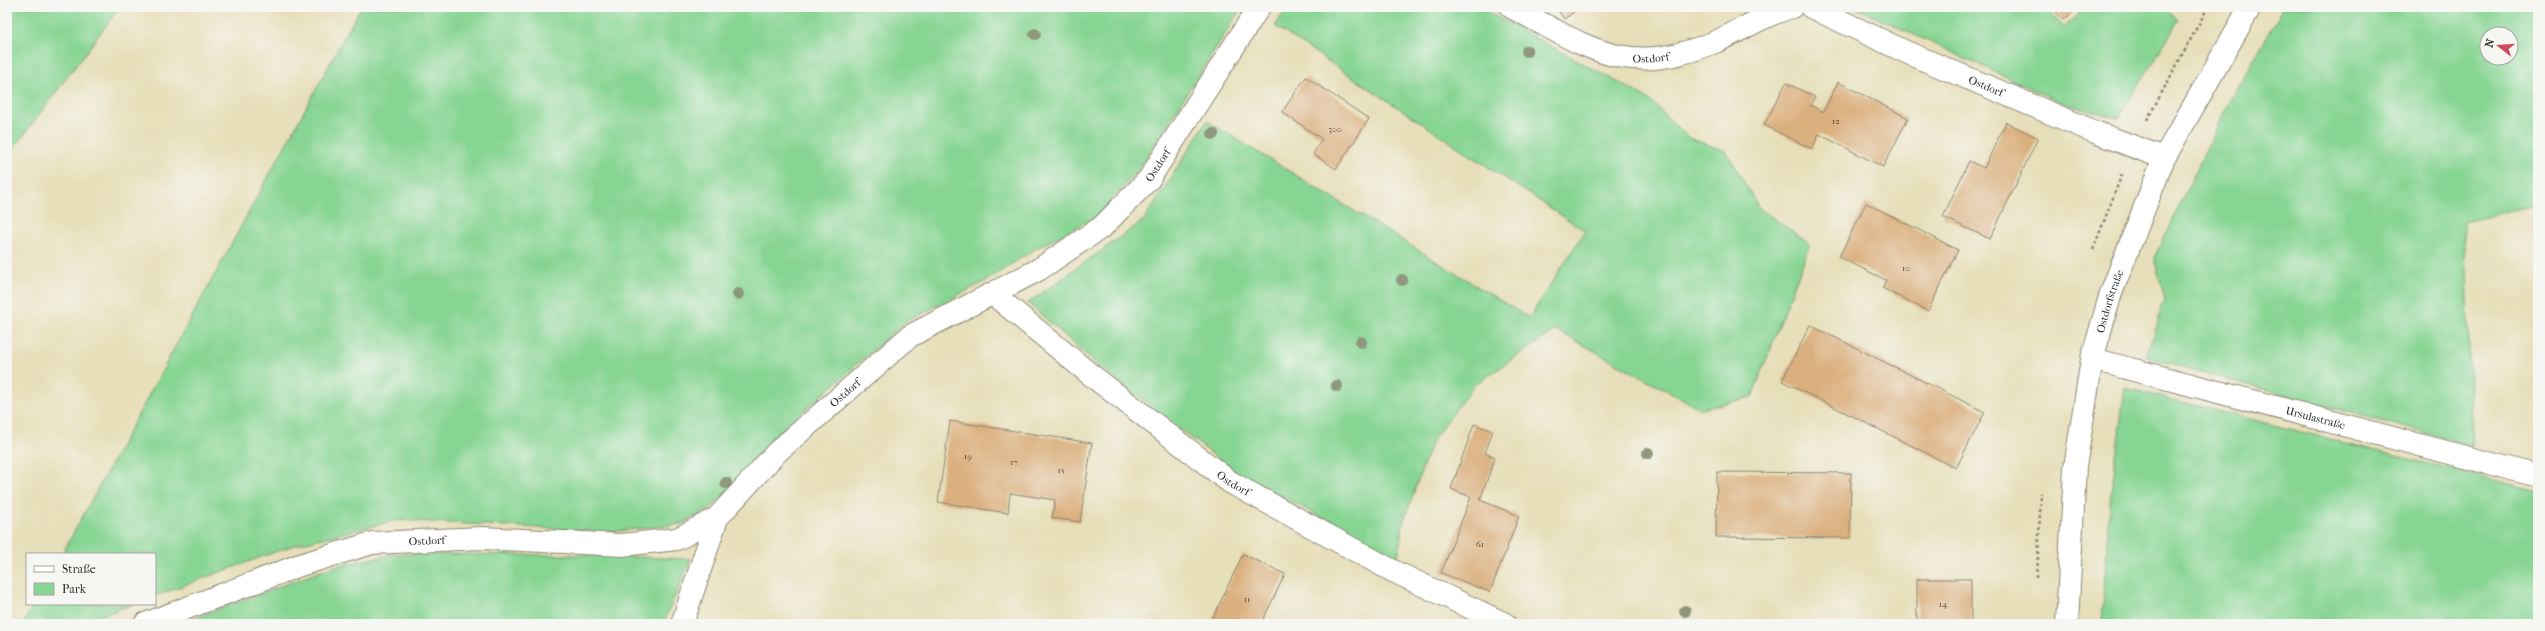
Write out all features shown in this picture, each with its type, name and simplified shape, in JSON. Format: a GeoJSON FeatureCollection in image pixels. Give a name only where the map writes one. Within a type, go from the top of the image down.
{"type":"FeatureCollection","features":[{"type":"Feature","properties":{"kind":"street","name":"Ostdorf"},"geometry":{"type":"LineString","coordinates":[[145,624],[300,565],[372,543],[482,538],[622,545],[677,539],[717,518],[777,452],[910,336],[1038,270],[1102,227],[1149,179],[1258,7]]}},
{"type":"Feature","properties":{"kind":"street","name":"Ostdorf"},"geometry":{"type":"LineString","coordinates":[[1511,7],[1602,54],[1624,59],[1646,59],[1690,51],[1792,7]]}},
{"type":"Feature","properties":{"kind":"street","name":"Ostdorf"},"geometry":{"type":"LineString","coordinates":[[1811,7],[1906,52],[2134,147],[2164,158]]}},
{"type":"Feature","properties":{"kind":"street","name":"Ostdorfstraße"},"geometry":{"type":"LineString","coordinates":[[2067,624],[2075,468],[2092,359],[2111,293],[2164,158],[2250,7]]}},
{"type":"Feature","properties":{"kind":"street","name":"Ostdorf"},"geometry":{"type":"LineString","coordinates":[[994,294],[1092,375],[1230,482],[1393,571],[1505,624]]}},
{"type":"Feature","properties":{"kind":"street","name":"Ursulastraße"},"geometry":{"type":"LineString","coordinates":[[2092,359],[2538,476]]}},
{"type":"Feature","properties":{"kind":"street","name":"Ostdorf"},"geometry":{"type":"LineString","coordinates":[[682,624],[717,518]]}},
{"type":"Feature","properties":{"kind":"path"},"geometry":{"type":"LineString","coordinates":[[2134,147],[2165,84],[2208,7]]}},
{"type":"Feature","properties":{"kind":"green space"},"geometry":{"type":"Polygon","coordinates":[[[7,7],[120,7],[7,157],[7,7]]]}},
{"type":"Feature","properties":{"kind":"green space"},"geometry":{"type":"Polygon","coordinates":[[[361,7],[1242,7],[1139,169],[1096,217],[1033,250],[986,281],[905,322],[772,439],[712,508],[681,524],[610,532],[397,520],[294,545],[156,596],[156,553],[63,553],[361,7]]]}},
{"type":"Feature","properties":{"kind":"green space"},"geometry":{"type":"Polygon","coordinates":[[[1288,7],[1478,7],[1647,98],[1689,138],[1726,151],[1759,208],[1810,244],[1752,397],[1701,409],[1556,330],[1474,385],[1432,441],[1403,523],[1398,558],[1234,471],[1100,367],[1028,303],[1144,220],[1207,121],[1529,318],[1585,231],[1275,26],[1288,7]]]}},
{"type":"Feature","properties":{"kind":"green space"},"geometry":{"type":"Polygon","coordinates":[[[1854,7],[2045,7],[2064,28],[2085,7],[2161,7],[2179,20],[2118,118],[2058,101],[1854,7]]]}},
{"type":"Feature","properties":{"kind":"green space"},"geometry":{"type":"Polygon","coordinates":[[[2284,7],[2538,7],[2538,206],[2520,208],[2464,222],[2473,446],[2146,357],[2165,298],[2154,258],[2229,102],[2284,7]]]}},
{"type":"Feature","properties":{"kind":"green space"},"geometry":{"type":"Polygon","coordinates":[[[2125,388],[2538,491],[2538,624],[2102,624],[2109,511],[2125,388]]]}},
{"type":"Feature","properties":{"kind":"green space"},"geometry":{"type":"Polygon","coordinates":[[[395,554],[591,555],[691,559],[663,624],[179,624],[332,567],[395,554]]]}},
{"type":"Feature","properties":{"kind":"green space"},"geometry":{"type":"Polygon","coordinates":[[[33,605],[130,605],[77,624],[23,624],[33,605]]]}},
{"type":"Feature","properties":{"kind":"building"},"geometry":{"type":"Polygon","coordinates":[[[1556,7],[1581,7],[1564,19],[1556,7]]]}},
{"type":"Feature","properties":{"kind":"building"},"geometry":{"type":"Polygon","coordinates":[[[2051,7],[2078,7],[2064,20],[2051,7]]]}},
{"type":"Feature","properties":{"kind":"building"},"geometry":{"type":"Polygon","coordinates":[[[1306,77],[1369,119],[1336,169],[1313,154],[1322,139],[1282,112],[1306,77]]]}},
{"type":"Feature","properties":{"kind":"building"},"geometry":{"type":"Polygon","coordinates":[[[1838,82],[1908,118],[1883,167],[1819,134],[1812,149],[1764,125],[1786,83],[1815,97],[1810,105],[1823,112],[1838,82]]]}},
{"type":"Feature","properties":{"kind":"building"},"geometry":{"type":"Polygon","coordinates":[[[2006,122],[2038,138],[1990,239],[1943,217],[1969,161],[1984,168],[2006,122]]]}},
{"type":"Feature","properties":{"kind":"building"},"geometry":{"type":"Polygon","coordinates":[[[1866,203],[1958,250],[1928,311],[1882,288],[1886,280],[1839,257],[1866,203]]]}},
{"type":"Feature","properties":{"kind":"building"},"geometry":{"type":"Polygon","coordinates":[[[1810,325],[1985,412],[1956,468],[1782,381],[1810,325]]]}},
{"type":"Feature","properties":{"kind":"building"},"geometry":{"type":"Polygon","coordinates":[[[950,421],[1092,443],[1080,522],[1052,518],[1055,500],[1010,493],[1008,513],[938,502],[950,421]]]}},
{"type":"Feature","properties":{"kind":"building"},"geometry":{"type":"Polygon","coordinates":[[[1474,424],[1493,431],[1485,453],[1495,457],[1480,500],[1519,516],[1490,592],[1441,573],[1471,497],[1451,489],[1474,424]]]}},
{"type":"Feature","properties":{"kind":"building"},"geometry":{"type":"Polygon","coordinates":[[[1717,472],[1851,473],[1850,538],[1716,537],[1717,472]]]}},
{"type":"Feature","properties":{"kind":"building"},"geometry":{"type":"Polygon","coordinates":[[[1243,554],[1285,574],[1261,624],[1210,624],[1243,554]]]}},
{"type":"Feature","properties":{"kind":"building"},"geometry":{"type":"Polygon","coordinates":[[[1917,579],[1971,579],[1971,624],[1917,624],[1917,579]]]}}]}
